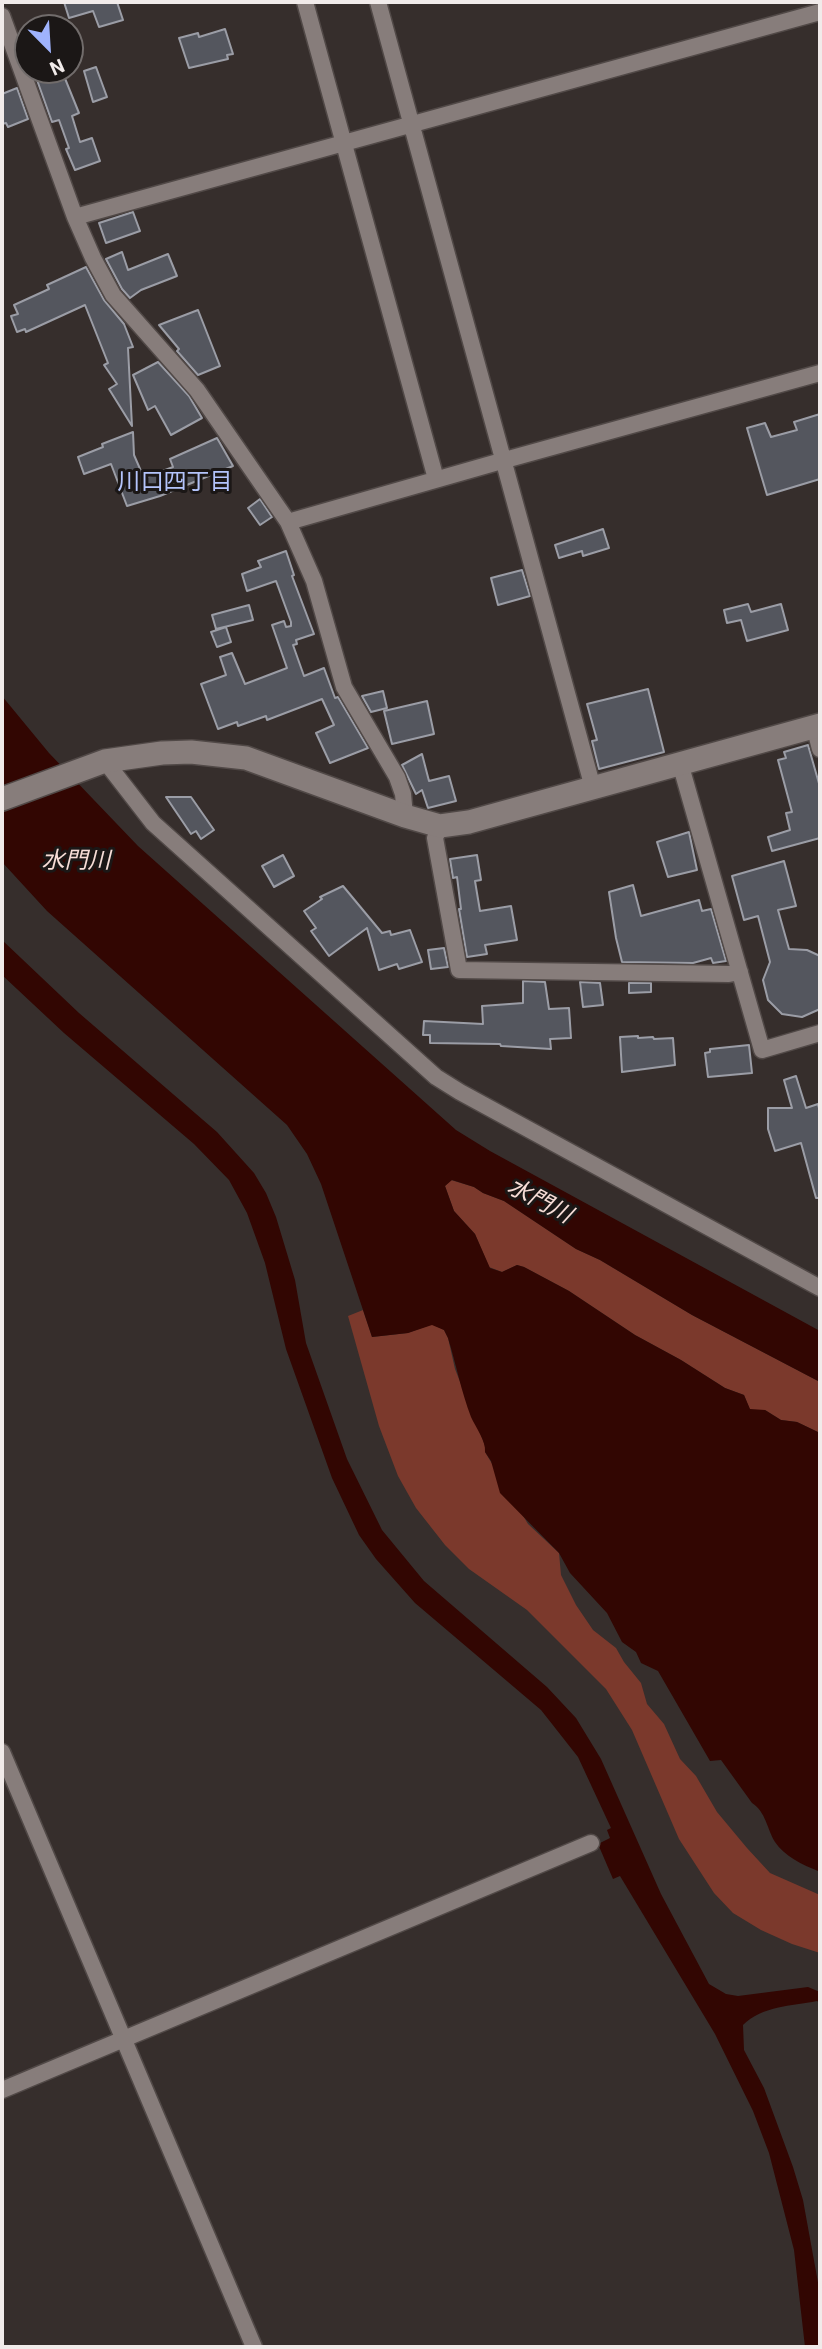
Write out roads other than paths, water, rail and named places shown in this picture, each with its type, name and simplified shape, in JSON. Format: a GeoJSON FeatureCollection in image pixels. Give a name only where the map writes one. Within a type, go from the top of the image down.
{"type":"FeatureCollection","features":[{"type":"Feature","properties":{"kind":"street"},"geometry":{"type":"LineString","coordinates":[[304,2],[436,479]]}},
{"type":"Feature","properties":{"kind":"street"},"geometry":{"type":"LineString","coordinates":[[378,2],[593,788]]}},
{"type":"Feature","properties":{"kind":"street"},"geometry":{"type":"LineString","coordinates":[[75,217],[820,12]]}},
{"type":"Feature","properties":{"kind":"street"},"geometry":{"type":"LineString","coordinates":[[2,16],[75,217],[113,295],[197,390],[288,522],[314,581],[344,687],[397,777],[403,794],[405,816]]}},
{"type":"Feature","properties":{"kind":"street"},"geometry":{"type":"LineString","coordinates":[[288,522],[820,373]]}},
{"type":"Feature","properties":{"kind":"street"},"geometry":{"type":"LineString","coordinates":[[2,799],[105,761],[191,752],[246,758],[405,816],[440,826],[469,822],[817,726],[820,749]]}},
{"type":"Feature","properties":{"kind":"street"},"geometry":{"type":"LineString","coordinates":[[105,761],[153,823],[436,1077],[820,1289]]}},
{"type":"Feature","properties":{"kind":"street"},"geometry":{"type":"LineString","coordinates":[[680,763],[762,1049],[820,1033]]}},
{"type":"Feature","properties":{"kind":"street"},"geometry":{"type":"LineString","coordinates":[[440,826],[435,838],[459,970],[740,972]]}},
{"type":"Feature","properties":{"kind":"street"},"geometry":{"type":"LineString","coordinates":[[2,1752],[254,2347]]}},
{"type":"Feature","properties":{"kind":"street"},"geometry":{"type":"LineString","coordinates":[[2,2090],[591,1843]]}},
{"type":"Feature","properties":{"kind":"water","name":"水門川"},"geometry":{"type":"Polygon","coordinates":[[[2,696],[49,753],[138,846],[456,1130],[820,1331],[820,1382],[692,1315],[600,1260],[576,1249],[504,1201],[452,1180],[445,1186],[454,1211],[475,1234],[490,1268],[502,1272],[517,1265],[524,1267],[569,1291],[635,1335],[725,1388],[744,1395],[750,1409],[765,1410],[781,1420],[797,1422],[820,1433],[818,1871],[783,1852],[772,1837],[760,1811],[721,1760],[710,1761],[658,1671],[641,1663],[636,1652],[622,1642],[607,1613],[570,1573],[559,1553],[500,1493],[491,1461],[467,1407],[444,1330],[432,1325],[408,1333],[372,1337],[321,1184],[307,1154],[287,1125],[47,911],[2,862],[2,696]]]}},
{"type":"Feature","properties":{"kind":"water"},"geometry":{"type":"Polygon","coordinates":[[[2,940],[79,1013],[217,1132],[254,1173],[276,1217],[295,1280],[306,1343],[347,1459],[382,1530],[424,1581],[547,1687],[576,1718],[601,1759],[661,1894],[709,1984],[726,1994],[738,1996],[808,1987],[820,1992],[820,2003],[817,2001],[768,2010],[743,2025],[744,2050],[764,2088],[803,2200],[819,2288],[820,2347],[805,2347],[794,2250],[769,2153],[753,2111],[715,2034],[620,1876],[613,1879],[598,1844],[610,1838],[607,1830],[611,1828],[578,1757],[541,1710],[415,1603],[376,1559],[359,1535],[332,1478],[286,1349],[265,1263],[247,1213],[229,1180],[194,1144],[64,1033],[2,975],[2,940]]]}},
{"type":"Feature","properties":{"kind":"district","name":"川口四丁目"},"geometry":{"type":"Point","coordinates":[175,483]}}]}
